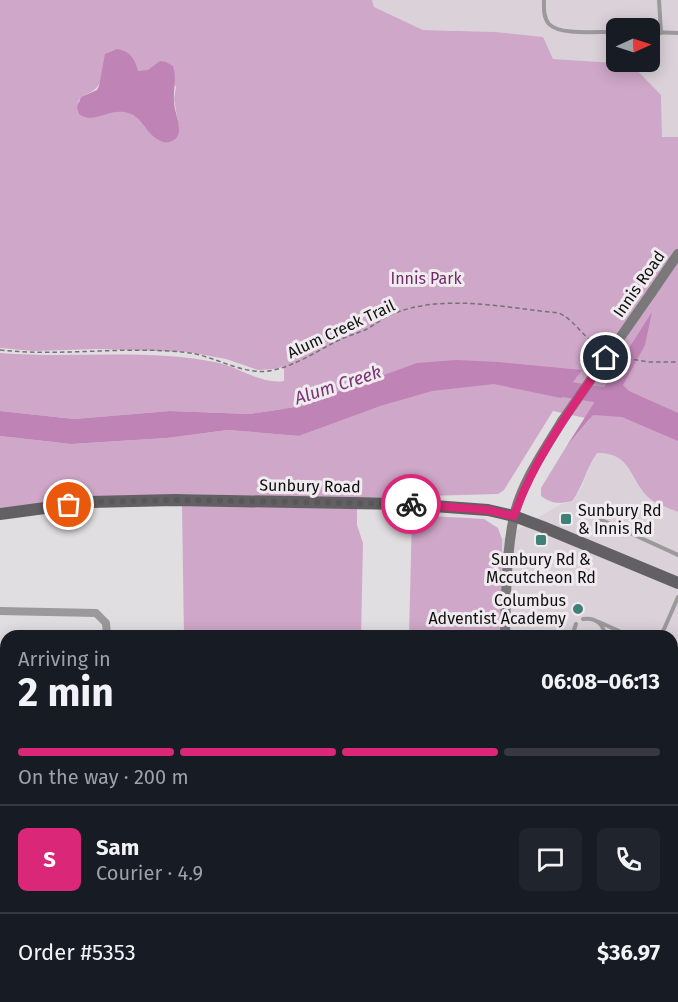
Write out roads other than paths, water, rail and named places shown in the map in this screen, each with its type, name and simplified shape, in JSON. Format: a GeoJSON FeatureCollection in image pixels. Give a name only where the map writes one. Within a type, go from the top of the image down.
{"type":"FeatureCollection","features":[{"type":"Feature","properties":{"kind":"main road","name":"Innis Road"},"geometry":{"type":"LineString","coordinates":[[505,630],[507,577],[514,516],[524,490],[562,421],[678,254]]}},
{"type":"Feature","properties":{"kind":"main road","name":"Sunbury Road"},"geometry":{"type":"LineString","coordinates":[[0,514],[90,502],[175,500],[406,504],[488,510],[514,516],[678,583]]}},
{"type":"Feature","properties":{"kind":"street"},"geometry":{"type":"LineString","coordinates":[[0,611],[92,613],[102,617],[107,630]]}},
{"type":"Feature","properties":{"kind":"lane"},"geometry":{"type":"LineString","coordinates":[[544,0],[544,12],[549,24],[560,31],[606,32]]}},
{"type":"Feature","properties":{"kind":"lane"},"geometry":{"type":"LineString","coordinates":[[659,0],[661,33],[678,33]]}},
{"type":"Feature","properties":{"kind":"lane"},"geometry":{"type":"LineString","coordinates":[[595,518],[678,555]]}},
{"type":"Feature","properties":{"kind":"lane"},"geometry":{"type":"LineString","coordinates":[[664,630],[678,597]]}},
{"type":"Feature","properties":{"kind":"lane"},"geometry":{"type":"LineString","coordinates":[[583,620],[589,618],[617,630]]}},
{"type":"Feature","properties":{"kind":"lane"},"geometry":{"type":"LineString","coordinates":[[599,622],[604,630]]}},
{"type":"Feature","properties":{"kind":"lane"},"geometry":{"type":"LineString","coordinates":[[574,630],[576,624]]}},
{"type":"Feature","properties":{"kind":"waterway","name":"Alum Creek"},"geometry":{"type":"LineString","coordinates":[[545,386],[620,398]]}},
{"type":"Feature","properties":{"kind":"place","name":"Sunbury Rd & Innis Rd"},"geometry":{"type":"Point","coordinates":[566,519]}},
{"type":"Feature","properties":{"kind":"place","name":"Sunbury Rd & Mccutcheon Rd"},"geometry":{"type":"Point","coordinates":[541,540]}},
{"type":"Feature","properties":{"kind":"place","name":"Columbus Adventist Academy"},"geometry":{"type":"Point","coordinates":[578,609]}},
{"type":"Feature","properties":{"kind":"park label","name":"Innis Park"},"geometry":{"type":"Point","coordinates":[426,278]}}]}
